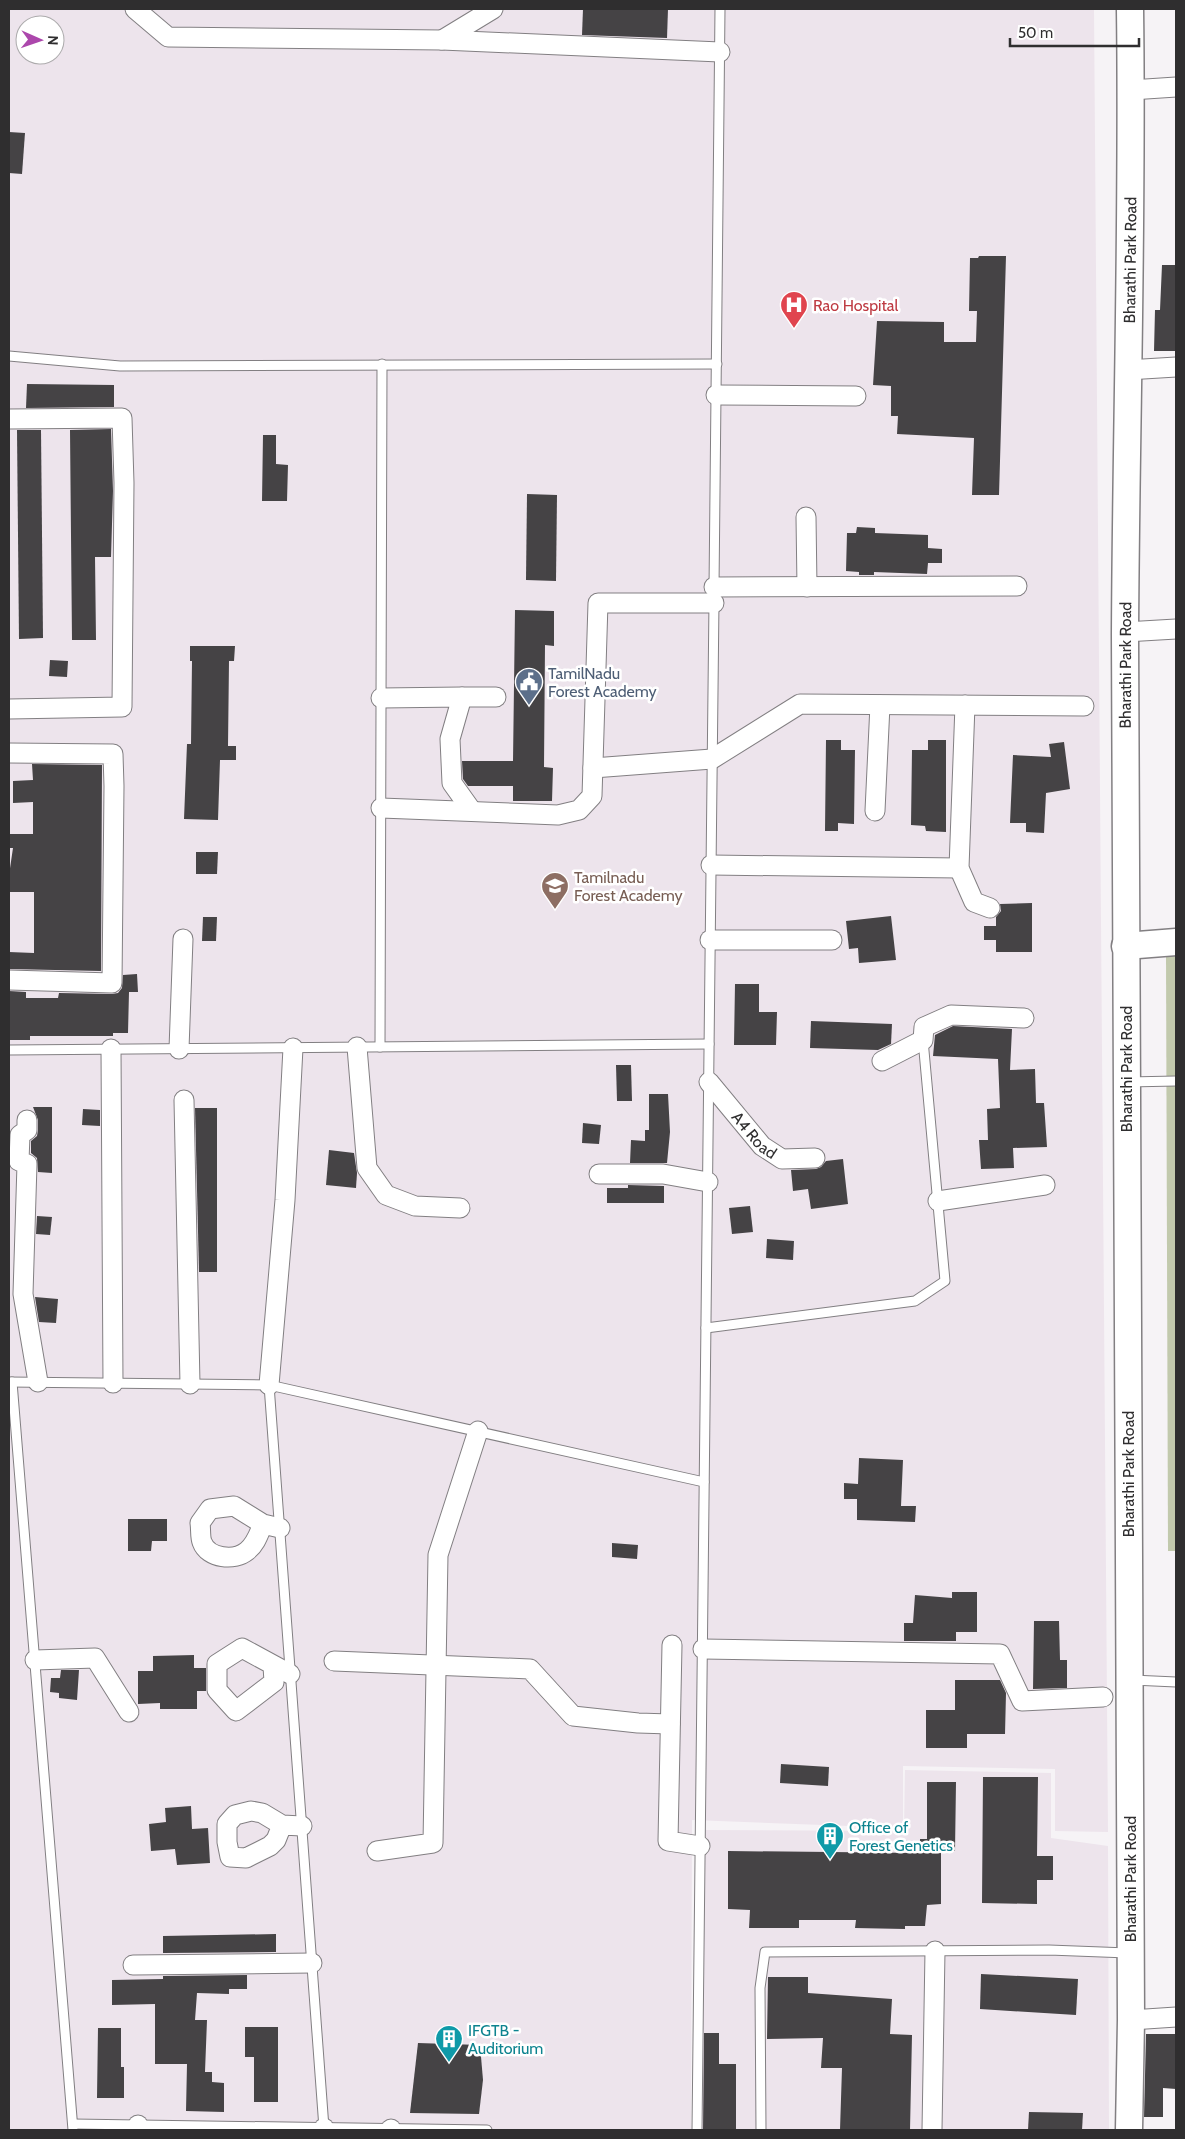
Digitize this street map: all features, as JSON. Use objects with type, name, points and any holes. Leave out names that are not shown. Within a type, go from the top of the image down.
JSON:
[{"type":"main road","name":"Bharathi Park Road","points":[[1130,9],[1131,90],[1125,632],[1130,2130]]},
{"type":"main road","points":[[1125,946],[1176,942]]},
{"type":"street","points":[[135,9],[168,37],[442,40],[720,52]]},
{"type":"street","points":[[442,40],[493,9]]},
{"type":"street","points":[[1131,90],[1176,87]]},
{"type":"street","points":[[1127,370],[1176,367]]},
{"type":"street","points":[[716,395],[856,396]]},
{"type":"street","points":[[9,419],[122,418],[124,483],[122,707],[9,709]]},
{"type":"street","points":[[806,517],[807,587]]},
{"type":"street","points":[[381,808],[558,815],[579,810],[592,796],[598,603],[807,587],[1017,586]]},
{"type":"street","points":[[1125,632],[1176,629]]},
{"type":"street","points":[[462,697],[450,739],[452,783],[472,811]]},
{"type":"street","points":[[381,698],[496,697]]},
{"type":"street","points":[[593,768],[712,759],[800,704],[1084,706]]},
{"type":"street","points":[[875,811],[880,705]]},
{"type":"street","points":[[965,705],[959,868],[974,902],[990,908]]},
{"type":"street","points":[[9,753],[113,754],[114,786],[112,983],[9,980]]},
{"type":"street","points":[[711,866],[959,868]]},
{"type":"street","points":[[179,1049],[183,939]]},
{"type":"street","points":[[710,940],[832,940]]},
{"type":"street","points":[[882,1061],[923,1040],[924,1027],[952,1015],[1024,1018]]},
{"type":"street","points":[[357,1047],[367,1168],[386,1195],[415,1206],[460,1208]]},
{"type":"street","points":[[269,1385],[285,1200],[294,1048]]},
{"type":"street","points":[[111,1049],[113,1383]]},
{"type":"street","name":"A4 Road","points":[[709,1082],[762,1146],[782,1159],[815,1158]]},
{"type":"street","points":[[184,1100],[190,1384]]},
{"type":"street","points":[[27,1120],[27,1130],[20,1135],[19,1161],[27,1164],[17,1224],[23,1294],[38,1382]]},
{"type":"street","points":[[599,1174],[663,1174],[708,1182]]},
{"type":"street","points":[[938,1201],[1045,1185]]},
{"type":"street","points":[[377,1850],[433,1843],[438,1555],[478,1431]]},
{"type":"street","points":[[672,1645],[668,1841],[700,1846]]},
{"type":"street","points":[[702,1649],[1000,1654],[1022,1701],[1103,1697]]},
{"type":"street","points":[[35,1660],[95,1658],[129,1712]]},
{"type":"street","points":[[334,1661],[530,1669],[573,1716],[638,1723],[670,1724]]},
{"type":"street","points":[[273,1666],[290,1674]]},
{"type":"street","points":[[282,1825],[302,1826]]},
{"type":"street","points":[[932,2130],[935,1951]]},
{"type":"street","points":[[133,1965],[312,1963]]},
{"type":"street","points":[[1131,2020],[1176,2017]]},
{"type":"lane","points":[[697,2130],[720,9]]},
{"type":"lane","points":[[9,356],[120,366],[716,364]]},
{"type":"lane","points":[[380,1047],[382,364]]},
{"type":"lane","points":[[706,1328],[915,1302],[945,1281],[923,1040]]},
{"type":"lane","points":[[9,1050],[709,1044]]},
{"type":"lane","points":[[1126,1082],[1176,1081]]},
{"type":"lane","points":[[487,2130],[73,2127],[10,1382],[269,1385],[704,1482]]},
{"type":"lane","points":[[269,1385],[271,1526],[290,1674],[324,2129]]},
{"type":"lane","points":[[1129,1680],[1176,1682]]},
{"type":"lane","points":[[761,2130],[760,1988],[765,1952],[1049,1950],[1130,1953]]},
{"type":"shaded area","name":"Tamilnadu Forest Academy","points":[[9,9],[1094,9],[1108,1832],[1055,1831],[1055,1769],[903,1766],[903,1828],[692,1820],[691,2130],[9,2130]]},
{"type":"shaded area","points":[[905,1770],[1051,1773],[1051,1838],[1108,1846],[1109,2130],[701,2130],[704,1830],[904,1831]]},
{"type":"green space","points":[[1166,955],[1176,955],[1176,1551],[1168,1551]]},
{"type":"building","points":[[583,9],[668,9],[667,38],[582,35]]},
{"type":"building","points":[[9,132],[25,133],[22,174],[9,173]]},
{"type":"building","points":[[979,256],[1006,256],[999,495],[972,495],[974,438],[897,434],[898,416],[891,416],[891,386],[873,385],[877,321],[944,322],[944,342],[976,342],[977,311],[969,311],[970,258],[978,258]]},
{"type":"building","points":[[1162,265],[1176,265],[1176,351],[1154,351],[1155,310],[1160,310]]},
{"type":"building","points":[[27,384],[114,385],[114,407],[26,408]]},
{"type":"building","points":[[111,429],[113,491],[111,557],[95,557],[96,640],[72,640],[70,430]]},
{"type":"building","points":[[17,430],[41,430],[43,638],[19,639]]},
{"type":"building","points":[[263,435],[276,435],[276,464],[288,465],[287,501],[262,501]]},
{"type":"building","points":[[527,494],[557,495],[556,581],[526,580]]},
{"type":"building","points":[[857,527],[875,528],[875,533],[928,535],[928,548],[942,549],[942,563],[928,563],[927,574],[874,572],[874,575],[859,575],[859,572],[846,571],[847,533],[856,533]]},
{"type":"building","name":"TamilNadu Forest Academy","points":[[515,610],[554,611],[554,646],[545,645],[544,767],[553,768],[552,801],[513,801],[513,786],[468,786],[463,779],[462,761],[513,761]]},
{"type":"building","points":[[190,646],[235,646],[234,661],[229,661],[228,746],[236,746],[236,760],[220,760],[218,820],[184,819],[187,744],[191,744],[192,661],[190,661]]},
{"type":"building","points":[[50,660],[68,661],[67,677],[49,676]]},
{"type":"building","points":[[826,740],[841,740],[841,750],[855,750],[854,824],[838,823],[838,831],[825,831]]},
{"type":"building","points":[[928,740],[946,740],[946,832],[926,831],[925,826],[911,825],[912,750],[928,750]]},
{"type":"building","points":[[1064,742],[1070,789],[1046,793],[1044,833],[1026,832],[1026,823],[1010,823],[1013,755],[1051,757],[1049,744]]},
{"type":"building","points":[[32,764],[102,765],[101,971],[9,969],[9,952],[34,953],[34,892],[10,892],[9,875],[13,848],[9,848],[9,834],[33,834],[33,802],[13,803],[13,781],[33,780]]},
{"type":"building","points":[[196,852],[218,852],[217,874],[196,874]]},
{"type":"building","points":[[1032,903],[1032,952],[996,952],[996,940],[984,940],[984,926],[996,926],[996,917],[1001,911],[1000,904]]},
{"type":"building","points":[[891,916],[896,960],[859,963],[858,948],[849,949],[846,921]]},
{"type":"building","points":[[203,917],[217,917],[216,941],[202,941]]},
{"type":"building","points":[[137,974],[138,992],[129,992],[128,1033],[113,1033],[113,1036],[30,1036],[30,1040],[9,1040],[9,991],[26,992],[26,998],[58,998],[59,993],[112,994],[118,993],[122,988],[123,975]]},
{"type":"building","points":[[735,984],[759,984],[759,1012],[777,1012],[776,1045],[734,1045]]},
{"type":"building","points":[[811,1021],[892,1024],[891,1044],[878,1050],[810,1048]]},
{"type":"building","points":[[953,1026],[1012,1029],[1010,1070],[1035,1069],[1036,1103],[1044,1103],[1047,1147],[1013,1148],[1014,1168],[981,1169],[979,1140],[988,1140],[987,1109],[1000,1108],[998,1059],[933,1056],[935,1035]]},
{"type":"building","points":[[616,1065],[631,1065],[632,1101],[617,1101]]},
{"type":"building","points":[[649,1094],[668,1094],[670,1132],[667,1163],[630,1163],[631,1140],[645,1141],[645,1130],[649,1130]]},
{"type":"building","points":[[33,1107],[52,1107],[52,1173],[38,1172],[37,1158],[31,1153],[31,1141],[37,1136],[38,1130],[38,1120]]},
{"type":"building","points":[[195,1108],[217,1108],[217,1272],[199,1272]]},
{"type":"building","points":[[83,1109],[100,1110],[100,1126],[82,1125]]},
{"type":"building","points":[[583,1123],[601,1125],[599,1144],[582,1143]]},
{"type":"building","points":[[329,1150],[354,1153],[357,1173],[356,1188],[326,1185]]},
{"type":"building","points":[[843,1159],[848,1204],[811,1209],[808,1189],[793,1191],[791,1170],[816,1169],[821,1167],[826,1161]]},
{"type":"building","points":[[628,1185],[664,1186],[664,1203],[607,1203],[607,1188],[628,1188]]},
{"type":"building","points":[[750,1206],[753,1232],[732,1234],[729,1208]]},
{"type":"building","points":[[37,1216],[52,1217],[50,1235],[36,1234]]},
{"type":"building","points":[[767,1239],[794,1241],[793,1260],[766,1258]]},
{"type":"building","points":[[35,1297],[58,1299],[56,1323],[39,1322]]},
{"type":"building","points":[[859,1458],[903,1460],[901,1506],[916,1506],[915,1522],[857,1520],[857,1499],[844,1499],[844,1483],[858,1484]]},
{"type":"building","points":[[128,1519],[167,1519],[167,1541],[152,1541],[151,1551],[128,1551]]},
{"type":"building","points":[[612,1543],[638,1545],[637,1559],[612,1557]]},
{"type":"building","points":[[952,1592],[977,1592],[977,1632],[956,1632],[956,1641],[904,1641],[904,1623],[913,1623],[915,1595],[952,1598]]},
{"type":"building","points":[[1034,1621],[1059,1621],[1060,1660],[1067,1660],[1067,1688],[1033,1689]]},
{"type":"building","points":[[194,1655],[194,1668],[206,1668],[206,1691],[197,1691],[197,1709],[160,1709],[160,1703],[138,1704],[138,1671],[153,1671],[153,1656]]},
{"type":"building","points":[[61,1670],[79,1670],[77,1700],[59,1698],[59,1693],[50,1692],[51,1678],[60,1678]]},
{"type":"building","points":[[955,1680],[1000,1680],[1006,1693],[1005,1734],[967,1734],[967,1748],[926,1748],[926,1710],[955,1710]]},
{"type":"building","points":[[781,1764],[829,1767],[828,1786],[780,1783]]},
{"type":"building","points":[[983,1777],[1038,1777],[1037,1856],[1053,1856],[1053,1880],[1037,1880],[1037,1904],[982,1903]]},
{"type":"building","name":"Office of Forest Genetics","points":[[927,1782],[956,1782],[955,1851],[941,1851],[941,1904],[927,1905],[925,1926],[905,1926],[905,1929],[855,1928],[856,1920],[799,1920],[799,1928],[749,1928],[750,1910],[728,1909],[728,1851],[920,1853],[920,1839],[927,1839]]},
{"type":"building","points":[[191,1806],[192,1829],[208,1828],[210,1863],[177,1865],[175,1849],[151,1851],[149,1824],[166,1822],[165,1808]]},
{"type":"building","points":[[276,1934],[276,1952],[163,1953],[163,1936]]},
{"type":"building","points":[[981,1974],[1078,1979],[1076,2015],[980,2009]]},
{"type":"building","points":[[247,1975],[247,1989],[229,1989],[229,1994],[197,1993],[195,2020],[207,2020],[205,2072],[212,2072],[212,2082],[224,2083],[224,2112],[186,2111],[187,2064],[155,2064],[155,2004],[112,2005],[112,1980],[163,1979],[163,1976]]},
{"type":"building","points":[[768,1977],[808,1977],[808,1993],[892,1999],[890,2034],[912,2035],[910,2130],[840,2130],[842,2068],[821,2068],[823,2038],[767,2039]]},
{"type":"building","points":[[245,2027],[278,2027],[278,2102],[254,2102],[254,2057],[245,2057]]},
{"type":"building","points":[[98,2028],[121,2028],[121,2067],[124,2067],[124,2098],[97,2098]]},
{"type":"building","points":[[704,2033],[719,2033],[719,2064],[736,2064],[736,2130],[703,2130]]},
{"type":"building","points":[[1146,2034],[1176,2034],[1176,2089],[1163,2088],[1163,2117],[1144,2117]]},
{"type":"building","name":"IFGTB - Auditorium","points":[[418,2043],[480,2045],[483,2080],[479,2114],[410,2113]]},
{"type":"building","points":[[1029,2112],[1083,2113],[1082,2130],[1028,2130]]},
{"type":"place","name":"Rao Hospital","points":[[794,329]]},
{"type":"place","name":"TamilNadu Forest Academy","points":[[529,706]]},
{"type":"place","name":"Tamilnadu Forest Academy","points":[[555,910]]},
{"type":"place","name":"Office of Forest Genetics","points":[[830,1860]]},
{"type":"place","name":"IFGTB - Auditorium","points":[[449,2063]]}]
